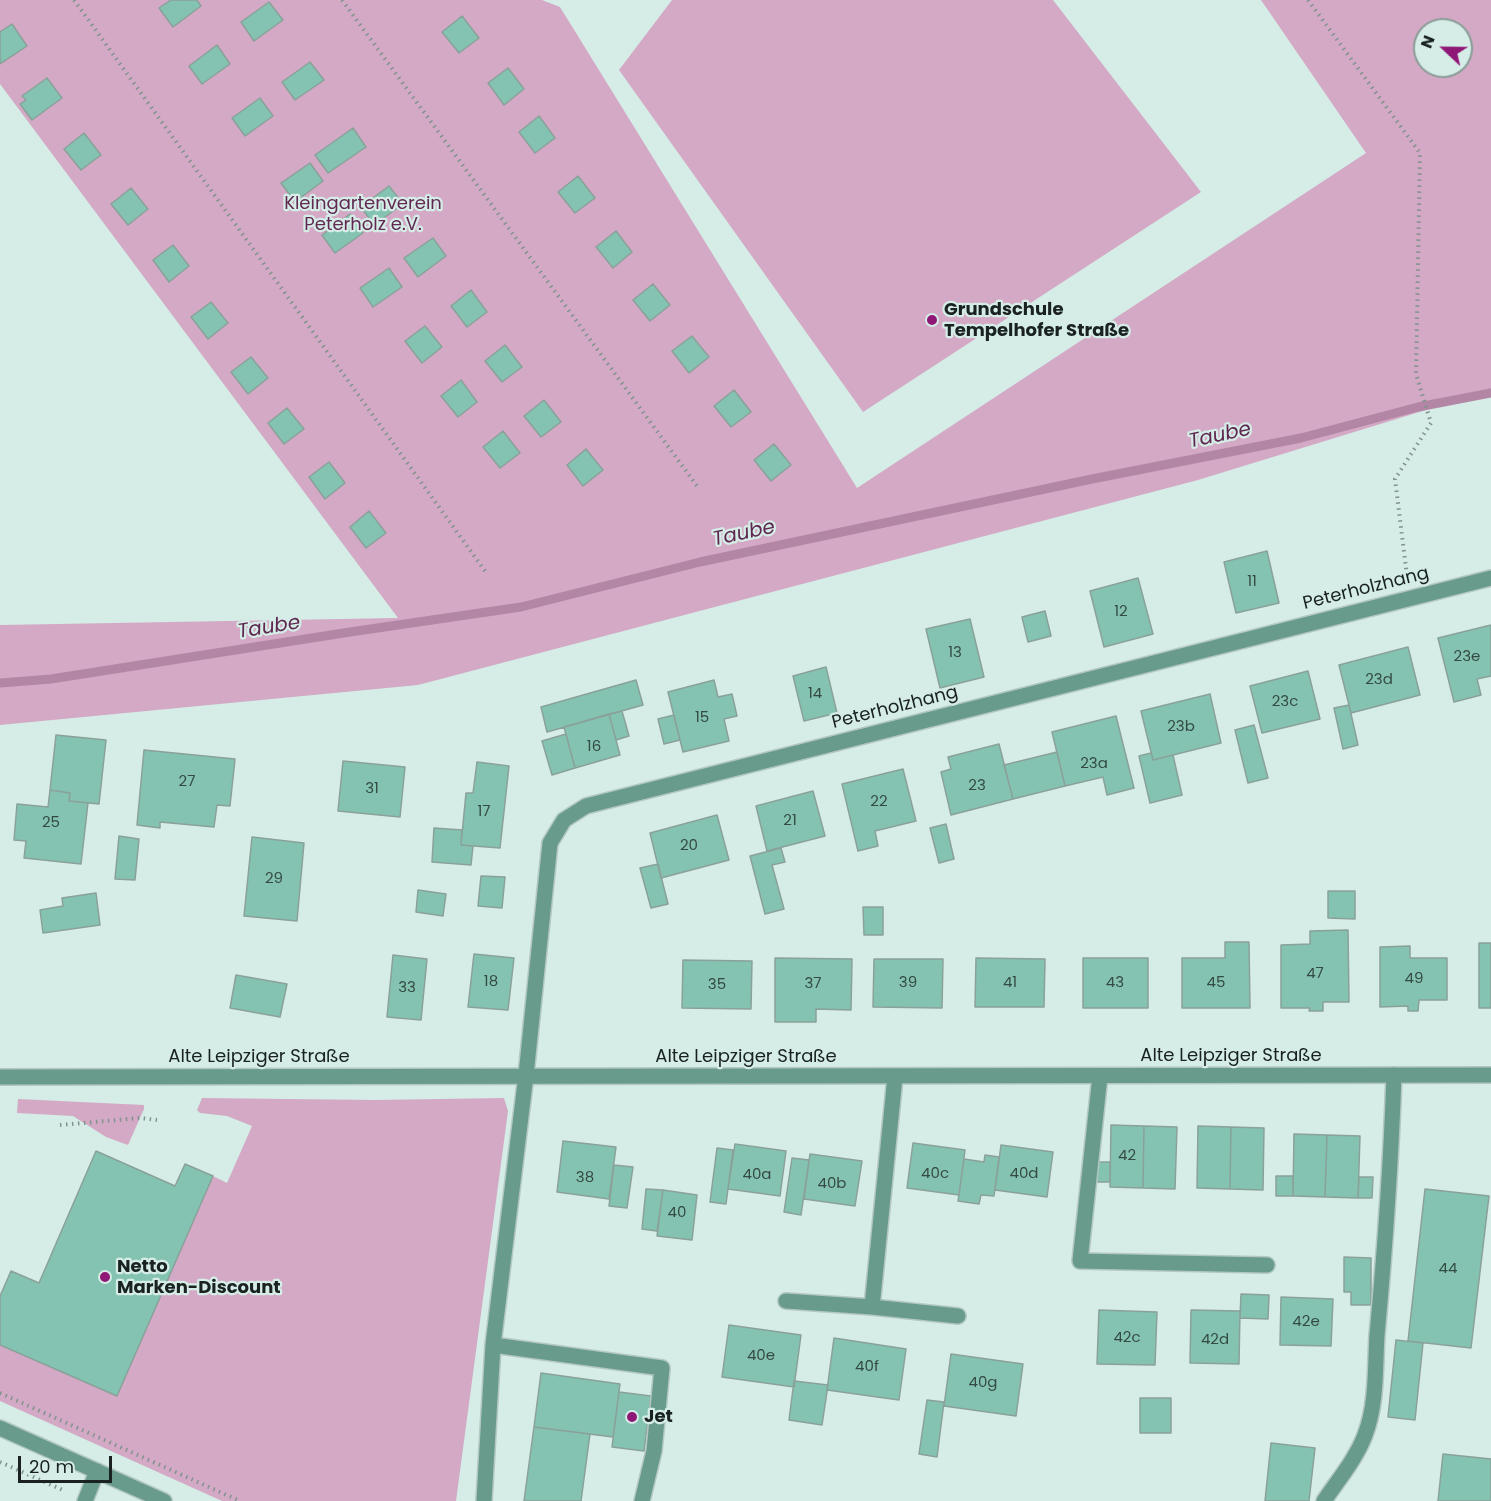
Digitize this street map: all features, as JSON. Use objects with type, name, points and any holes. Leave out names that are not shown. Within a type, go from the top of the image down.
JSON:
[{"type":"street","name":"Peterholzhang","points":[[484,1501],[493,1345],[526,1075],[550,843],[564,820],[586,806],[1491,578]]},
{"type":"street","points":[[1324,1501],[1355,1457],[1366,1434],[1375,1383],[1387,1227],[1394,1075]]},
{"type":"street","name":"Alte Leipziger Straße","points":[[0,1077],[1491,1075]]},
{"type":"street","points":[[1100,1076],[1080,1261],[1267,1265]]},
{"type":"street","points":[[872,1307],[895,1077]]},
{"type":"street","points":[[786,1301],[958,1316]]},
{"type":"street","points":[[493,1345],[662,1368],[654,1451],[642,1501]]},
{"type":"street","points":[[0,1428],[164,1501]]},
{"type":"street","points":[[85,1500],[97,1471]]},
{"type":"path","points":[[74,0],[485,571]]},
{"type":"path","points":[[342,0],[697,486]]},
{"type":"path","points":[[1308,0],[1420,153],[1416,374],[1431,423],[1395,478],[1409,598]]},
{"type":"path","points":[[60,1125],[140,1118],[157,1120]]},
{"type":"path","points":[[0,1393],[240,1501]]},
{"type":"path","points":[[0,1462],[85,1500]]},
{"type":"green space","name":"Kleingartenverein Peterholz e.V.","points":[[0,0],[542,0],[560,7],[857,488],[1366,153],[1261,0],[1491,0],[1491,390],[1198,480],[418,685],[0,725],[0,625],[398,618],[0,84]]},
{"type":"green space","name":"Grundschule Tempelhofer Straße","points":[[672,0],[1053,0],[1201,192],[863,412],[619,70]]},
{"type":"green space","points":[[202,1098],[376,1100],[504,1098],[508,1111],[456,1501],[222,1501],[0,1401],[0,1345],[117,1396],[213,1176],[227,1183],[252,1126],[227,1116],[200,1113],[197,1110]]},
{"type":"green space","points":[[18,1099],[144,1105],[144,1109],[128,1145],[106,1137],[73,1116],[17,1113]]},
{"type":"building","points":[[171,0],[197,0],[201,6],[173,27],[159,8]]},
{"type":"building","points":[[269,2],[283,20],[254,41],[241,22]]},
{"type":"building","points":[[462,16],[479,38],[459,53],[442,32]]},
{"type":"building","points":[[12,24],[27,46],[0,64],[0,32]]},
{"type":"building","points":[[217,45],[230,64],[202,84],[189,66]]},
{"type":"building","points":[[310,62],[324,80],[295,100],[282,82]]},
{"type":"building","points":[[508,68],[524,89],[504,105],[488,83]]},
{"type":"building","points":[[47,78],[62,98],[32,120],[20,104],[26,100],[22,96]]},
{"type":"building","points":[[260,98],[273,116],[245,136],[232,118]]},
{"type":"building","points":[[539,116],[555,138],[535,153],[519,132]]},
{"type":"building","points":[[353,128],[366,147],[328,173],[315,155]]},
{"type":"building","points":[[84,133],[101,155],[81,170],[64,149]]},
{"type":"building","points":[[310,163],[323,181],[295,202],[281,183]]},
{"type":"building","points":[[578,176],[595,198],[575,213],[558,192]]},
{"type":"building","points":[[389,186],[403,204],[374,225],[361,207]]},
{"type":"building","points":[[131,188],[148,209],[128,225],[111,204]]},
{"type":"building","points":[[350,214],[363,233],[335,253],[322,235]]},
{"type":"building","points":[[616,231],[632,252],[613,268],[596,247]]},
{"type":"building","points":[[433,238],[446,256],[418,277],[404,258]]},
{"type":"building","points":[[173,245],[189,266],[169,282],[153,260]]},
{"type":"building","points":[[389,268],[402,287],[373,307],[360,288]]},
{"type":"building","points":[[653,284],[670,305],[650,321],[633,300]]},
{"type":"building","points":[[471,290],[487,312],[467,327],[451,306]]},
{"type":"building","points":[[211,302],[228,323],[208,339],[191,317]]},
{"type":"building","points":[[425,326],[442,347],[422,363],[405,341]]},
{"type":"building","points":[[692,336],[709,357],[689,373],[672,351]]},
{"type":"building","points":[[505,345],[522,367],[502,382],[485,361]]},
{"type":"building","points":[[251,357],[268,378],[248,394],[231,372]]},
{"type":"building","points":[[461,380],[477,402],[458,417],[441,396]]},
{"type":"building","points":[[734,390],[751,412],[731,427],[714,406]]},
{"type":"building","points":[[544,400],[561,422],[541,437],[524,416]]},
{"type":"building","points":[[287,408],[304,429],[284,444],[268,423]]},
{"type":"building","points":[[503,431],[520,453],[500,468],[483,447]]},
{"type":"building","points":[[774,444],[791,465],[771,481],[754,460]]},
{"type":"building","points":[[586,449],[603,470],[583,486],[567,465]]},
{"type":"building","points":[[329,462],[345,483],[325,499],[309,477]]},
{"type":"building","points":[[369,511],[386,533],[366,548],[350,527]]},
{"type":"building","points":[[1267,551],[1279,603],[1236,613],[1224,562]]},
{"type":"building","points":[[1138,578],[1153,634],[1104,647],[1090,591]]},
{"type":"building","points":[[1045,611],[1051,636],[1028,642],[1022,617]]},
{"type":"building","points":[[970,619],[984,677],[940,688],[926,629]]},
{"type":"building","points":[[1491,625],[1491,676],[1477,679],[1481,695],[1454,702],[1438,638]]},
{"type":"building","points":[[1408,647],[1420,695],[1351,713],[1339,665]]},
{"type":"building","points":[[826,667],[837,713],[804,721],[793,676]]},
{"type":"building","points":[[1308,671],[1320,719],[1262,733],[1250,686]]},
{"type":"building","points":[[636,680],[643,705],[547,732],[541,707]]},
{"type":"building","points":[[714,680],[718,697],[732,694],[737,716],[724,719],[729,741],[683,752],[668,692]]},
{"type":"building","points":[[1210,694],[1221,743],[1153,760],[1141,711]]},
{"type":"building","points":[[1349,705],[1358,745],[1343,749],[1334,708]]},
{"type":"building","points":[[622,711],[629,736],[616,740],[609,714]]},
{"type":"building","points":[[609,714],[620,755],[575,768],[564,727]]},
{"type":"building","points":[[674,715],[680,740],[664,744],[658,719]]},
{"type":"building","points":[[1116,716],[1134,788],[1107,795],[1103,777],[1065,786],[1052,732]]},
{"type":"building","points":[[1254,725],[1268,778],[1248,783],[1235,730]]},
{"type":"building","points":[[566,734],[575,768],[552,775],[542,741]]},
{"type":"building","points":[[56,735],[106,740],[99,804],[69,801],[70,793],[50,790]]},
{"type":"building","points":[[999,744],[1013,799],[951,815],[941,772],[951,769],[948,757]]},
{"type":"building","points":[[144,750],[235,759],[230,806],[217,805],[214,827],[160,822],[160,828],[137,825]]},
{"type":"building","points":[[1057,752],[1065,786],[1013,799],[1004,765]]},
{"type":"building","points":[[1151,753],[1153,760],[1173,755],[1182,795],[1150,803],[1139,756]]},
{"type":"building","points":[[343,761],[405,767],[400,817],[338,811]]},
{"type":"building","points":[[477,762],[509,766],[500,848],[461,845],[466,793],[473,793]]},
{"type":"building","points":[[903,769],[916,821],[875,831],[878,846],[858,851],[842,784]]},
{"type":"building","points":[[50,790],[70,793],[69,801],[88,803],[81,864],[24,858],[26,841],[14,840],[17,804],[48,807]]},
{"type":"building","points":[[813,791],[825,836],[767,851],[756,806]]},
{"type":"building","points":[[717,815],[729,860],[661,878],[650,833]]},
{"type":"building","points":[[946,824],[954,859],[939,863],[930,828]]},
{"type":"building","points":[[434,828],[462,830],[461,845],[473,846],[471,865],[432,862]]},
{"type":"building","points":[[119,836],[139,839],[135,880],[115,879]]},
{"type":"building","points":[[252,837],[304,843],[297,921],[244,916]]},
{"type":"building","points":[[781,848],[785,862],[772,865],[784,909],[765,914],[750,856]]},
{"type":"building","points":[[658,864],[668,904],[651,908],[640,868]]},
{"type":"building","points":[[481,876],[505,877],[502,908],[478,906]]},
{"type":"building","points":[[418,890],[446,894],[443,916],[416,912]]},
{"type":"building","points":[[1328,891],[1355,891],[1355,919],[1328,918]]},
{"type":"building","points":[[96,893],[100,925],[43,933],[40,910],[63,906],[62,898]]},
{"type":"building","points":[[863,907],[883,907],[883,935],[864,935]]},
{"type":"building","points":[[1348,930],[1349,1002],[1323,1002],[1323,1011],[1309,1011],[1310,1008],[1281,1008],[1281,945],[1310,944],[1310,931]]},
{"type":"building","points":[[1225,942],[1249,942],[1250,1008],[1182,1008],[1182,958],[1225,958]]},
{"type":"building","points":[[1479,943],[1491,943],[1491,1008],[1479,1008]]},
{"type":"building","points":[[1410,946],[1410,958],[1447,958],[1447,1000],[1419,1000],[1418,1011],[1408,1011],[1408,1006],[1380,1007],[1380,947]]},
{"type":"building","points":[[474,954],[514,958],[508,1010],[468,1007]]},
{"type":"building","points":[[393,955],[427,959],[421,1020],[387,1017]]},
{"type":"building","points":[[775,958],[852,959],[851,1010],[816,1009],[816,1022],[775,1022]]},
{"type":"building","points":[[976,958],[1045,959],[1044,1007],[975,1007]]},
{"type":"building","points":[[1083,958],[1148,958],[1148,1008],[1083,1008]]},
{"type":"building","points":[[874,959],[943,959],[942,1008],[873,1007]]},
{"type":"building","points":[[683,960],[752,961],[751,1009],[682,1008]]},
{"type":"building","points":[[236,975],[287,984],[280,1017],[230,1008]]},
{"type":"building","points":[[1111,1125],[1144,1126],[1143,1188],[1110,1187]]},
{"type":"building","points":[[1144,1126],[1177,1127],[1175,1189],[1143,1188]]},
{"type":"building","points":[[1198,1126],[1231,1127],[1230,1189],[1197,1188]]},
{"type":"building","points":[[1231,1127],[1264,1128],[1263,1190],[1230,1189]]},
{"type":"building","points":[[1294,1134],[1327,1135],[1325,1197],[1293,1196]]},
{"type":"building","points":[[1327,1135],[1360,1136],[1358,1198],[1325,1197]]},
{"type":"building","points":[[563,1141],[616,1147],[609,1199],[557,1192]]},
{"type":"building","points":[[913,1143],[965,1150],[959,1195],[907,1188]]},
{"type":"building","points":[[735,1144],[786,1151],[780,1196],[728,1189]]},
{"type":"building","points":[[1001,1145],[1053,1152],[1047,1197],[995,1190]]},
{"type":"building","points":[[717,1148],[733,1150],[726,1204],[710,1202]]},
{"type":"building","name":"Netto Marken-Discount","points":[[96,1151],[175,1186],[185,1164],[213,1176],[117,1396],[0,1345],[0,1296],[11,1271],[39,1283]]},
{"type":"building","points":[[810,1154],[862,1161],[855,1206],[804,1199]]},
{"type":"building","points":[[985,1155],[999,1157],[994,1196],[981,1195],[979,1204],[958,1201],[964,1159],[984,1162]]},
{"type":"building","points":[[792,1158],[809,1160],[801,1215],[784,1212]]},
{"type":"building","points":[[1093,1162],[1110,1162],[1110,1182],[1092,1182]]},
{"type":"building","points":[[614,1165],[633,1167],[627,1208],[609,1206]]},
{"type":"building","points":[[1276,1176],[1293,1176],[1293,1196],[1276,1196]]},
{"type":"building","points":[[1359,1177],[1373,1177],[1372,1198],[1358,1198]]},
{"type":"building","points":[[646,1189],[663,1190],[657,1231],[642,1229]]},
{"type":"building","points":[[1425,1189],[1489,1196],[1471,1348],[1408,1341]]},
{"type":"building","points":[[663,1190],[697,1195],[692,1240],[657,1236]]},
{"type":"building","points":[[1344,1257],[1371,1258],[1371,1305],[1351,1305],[1351,1292],[1344,1292]]},
{"type":"building","points":[[1241,1294],[1269,1295],[1268,1319],[1240,1318]]},
{"type":"building","points":[[1281,1297],[1333,1299],[1331,1346],[1280,1345]]},
{"type":"building","points":[[1099,1310],[1157,1312],[1155,1365],[1097,1364]]},
{"type":"building","points":[[1191,1310],[1240,1311],[1239,1364],[1190,1363]]},
{"type":"building","points":[[729,1325],[801,1335],[794,1387],[722,1377]]},
{"type":"building","points":[[834,1338],[906,1349],[899,1400],[827,1390]]},
{"type":"building","points":[[1396,1340],[1423,1343],[1415,1420],[1388,1417]]},
{"type":"building","points":[[951,1354],[1023,1364],[1016,1416],[944,1406]]},
{"type":"building","points":[[541,1373],[620,1384],[613,1437],[534,1427]]},
{"type":"building","points":[[794,1381],[828,1385],[822,1425],[789,1420]]},
{"type":"building","name":"Jet","points":[[619,1392],[651,1396],[644,1451],[612,1447]]},
{"type":"building","points":[[1140,1398],[1171,1398],[1171,1433],[1140,1433]]},
{"type":"building","points":[[927,1400],[944,1402],[937,1457],[919,1454]]},
{"type":"building","points":[[534,1427],[590,1434],[581,1501],[524,1501]]},
{"type":"building","points":[[1271,1443],[1315,1448],[1309,1501],[1265,1501]]},
{"type":"building","points":[[1443,1454],[1491,1459],[1491,1501],[1438,1501]]},
{"type":"waterway","name":"Taube","points":[[0,683],[51,679],[521,607],[700,562],[1092,479],[1301,438],[1418,407],[1491,393]]},
{"type":"place","name":"Grundschule Tempelhofer Straße","points":[[932,320]]},
{"type":"place","name":"Netto Marken-Discount","points":[[105,1277]]},
{"type":"place","name":"Jet","points":[[632,1417]]}]
